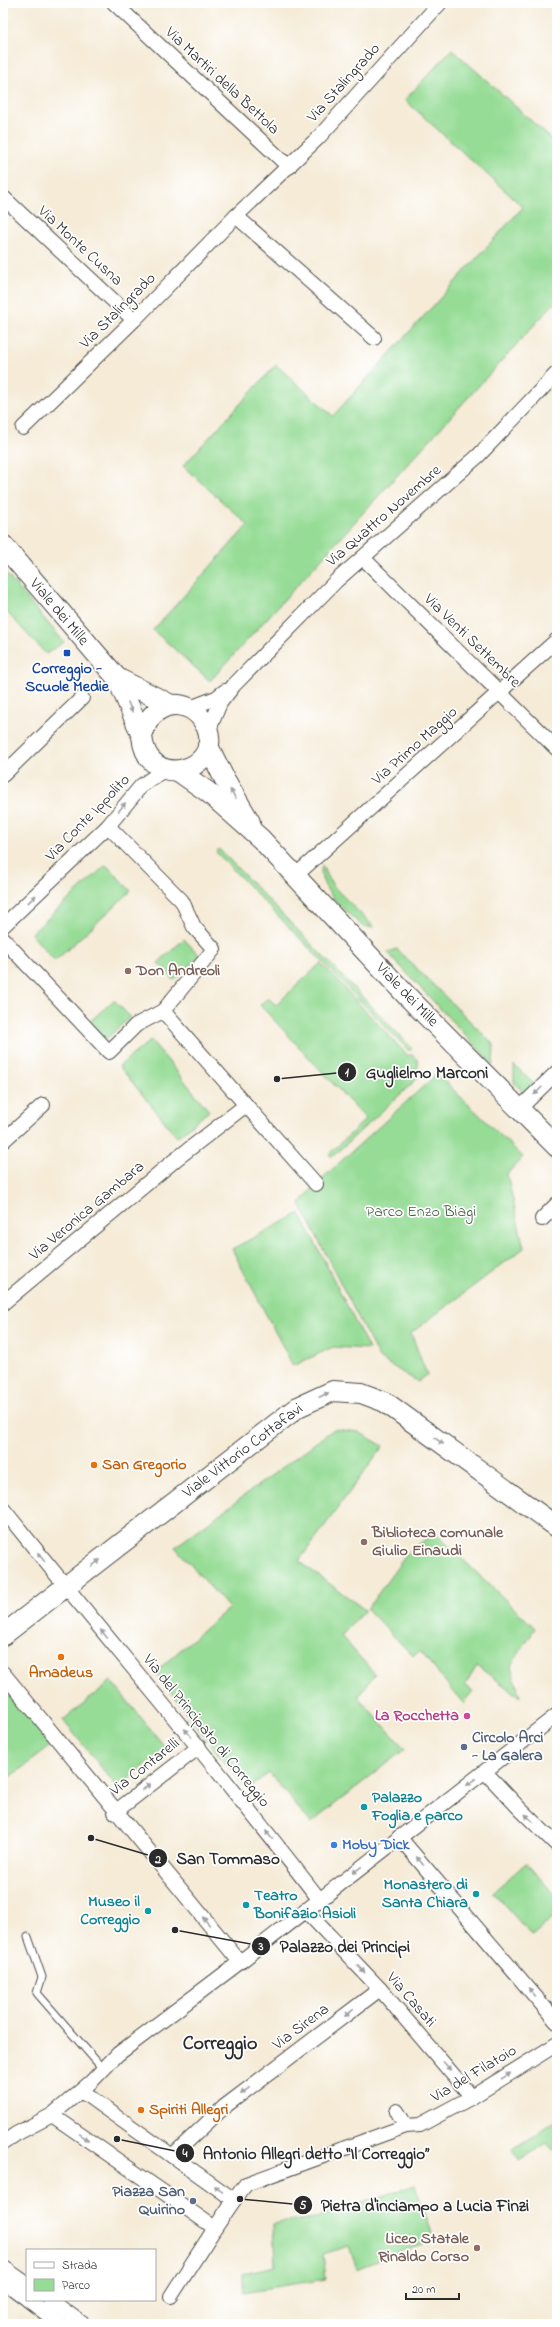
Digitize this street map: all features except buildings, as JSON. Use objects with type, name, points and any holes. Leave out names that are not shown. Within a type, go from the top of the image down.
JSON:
[{"type":"main road","name":"Viale dei Mille","points":[[3,545],[117,678],[142,736],[143,746],[147,755],[154,763],[171,770],[208,792],[261,839],[405,994],[518,1110],[557,1147]]},
{"type":"main road","name":"Viale dei Mille","points":[[117,678],[170,705],[190,708],[198,714],[224,778],[261,839]]},
{"type":"main road","points":[[142,736],[144,725],[151,715],[160,708],[170,705]]},
{"type":"main road","points":[[171,770],[188,769],[197,763],[208,739]]},
{"type":"main road","name":"Viale Vittorio Cottafavi","points":[[3,1635],[298,1407],[333,1391],[361,1393],[385,1402],[557,1527]]},
{"type":"street","name":"Via Martiri della Bettola","points":[[114,3],[289,167]]},
{"type":"street","name":"Via Stalingrado","points":[[23,428],[134,320],[236,216],[318,138],[440,3]]},
{"type":"street","name":"Via Monte Cusna","points":[[3,197],[134,320]]},
{"type":"street","points":[[236,216],[374,338]]},
{"type":"street","name":"Via Quattro Novembre","points":[[208,739],[220,703],[234,685],[336,582],[478,456],[557,373]]},
{"type":"street","name":"Via Venti Settembre","points":[[363,558],[557,749]]},
{"type":"street","name":"Via Primo Maggio","points":[[295,876],[557,640]]},
{"type":"street","name":"Via Quattro Novembre","points":[[190,708],[216,698],[234,685]]},
{"type":"street","points":[[3,775],[82,698]]},
{"type":"street","name":"Via Conte Ippolito","points":[[3,926],[108,826],[141,786],[171,770]]},
{"type":"street","points":[[3,939],[109,1052],[136,1026],[163,1011],[214,949],[194,927],[182,900],[108,826]]},
{"type":"street","points":[[163,1011],[316,1184]]},
{"type":"street","points":[[518,1110],[557,1072]]},
{"type":"street","points":[[3,1141],[43,1105]]},
{"type":"street","name":"Via Veronica Gambara","points":[[3,1304],[175,1160],[246,1105]]},
{"type":"street","points":[[542,1219],[557,1204]]},
{"type":"street","points":[[3,1509],[66,1587]]},
{"type":"street","name":"Via del Principato di Correggio","points":[[66,1587],[199,1747],[319,1899]]},
{"type":"street","points":[[3,1673],[115,1812]]},
{"type":"street","points":[[3,2143],[16,2134],[52,2115],[80,2091],[118,2054],[240,1962],[557,1715]]},
{"type":"street","name":"Via Contarelli","points":[[199,1747],[115,1812],[240,1962]]},
{"type":"street","points":[[485,1772],[557,1845]]},
{"type":"street","points":[[399,1837],[557,2022]]},
{"type":"street","name":"Via Casati","points":[[305,1910],[380,1989],[472,2096]]},
{"type":"street","name":"Via Sirena","points":[[172,2156],[224,2107],[380,1989]]},
{"type":"street","name":"Via del Filatoio","points":[[234,2200],[246,2184],[406,2126],[420,2125],[472,2096],[557,2044]]},
{"type":"street","points":[[80,2091],[234,2200],[171,2296]]},
{"type":"street","points":[[397,2111],[406,2126]]},
{"type":"street","points":[[52,2115],[215,2228]]},
{"type":"street","points":[[3,2271],[26,2283]]},
{"type":"street","points":[[3,2271],[26,2298]]},
{"type":"street","points":[[29,2301],[60,2324]]},
{"type":"street","points":[[51,2301],[84,2324]]},
{"type":"lane","points":[[28,1937],[42,1977],[37,1993],[103,2069]]},
{"type":"green space","points":[[452,49],[557,144],[557,300],[210,681],[153,630],[248,525],[183,466],[276,365],[333,416],[523,207],[405,100]]},
{"type":"green space","points":[[3,570],[64,642],[46,654],[3,608]]},
{"type":"green space","points":[[219,849],[412,1048],[409,1051],[216,852]]},
{"type":"green space","points":[[106,865],[131,891],[55,961],[31,934]]},
{"type":"green space","points":[[322,865],[333,886],[374,927],[363,927],[334,899],[323,882],[321,874]]},
{"type":"green space","points":[[184,939],[200,956],[174,980],[158,963]]},
{"type":"green space","points":[[397,949],[494,1045],[493,1065],[387,952]]},
{"type":"green space","points":[[321,963],[408,1056],[411,1053],[418,1061],[418,1078],[332,1157],[329,1154],[366,1119],[260,1005],[268,998],[276,1005]]},
{"type":"green space","points":[[114,1000],[130,1017],[104,1041],[88,1023]]},
{"type":"green space","points":[[151,1040],[209,1111],[177,1137],[119,1066]]},
{"type":"green space","points":[[514,1065],[536,1086],[527,1096],[514,1083]]},
{"type":"green space","name":"Parco Enzo Biagi","points":[[437,1074],[523,1157],[507,1174],[524,1248],[411,1333],[427,1375],[418,1382],[379,1358],[300,1204],[316,1184]]},
{"type":"green space","points":[[300,1213],[369,1349],[333,1347],[293,1366],[232,1249]]},
{"type":"green space","points":[[334,1429],[359,1432],[383,1446],[299,1561],[365,1610],[341,1636],[375,1674],[358,1697],[405,1749],[311,1823],[269,1773],[246,1790],[155,1672],[229,1608],[175,1547]]},
{"type":"green space","points":[[435,1533],[535,1628],[511,1666],[520,1697],[477,1666],[465,1685],[473,1691],[463,1703],[420,1651],[413,1656],[367,1609],[409,1551]]},
{"type":"green space","points":[[3,1676],[56,1741],[3,1783]]},
{"type":"green space","points":[[111,1681],[166,1748],[118,1788],[63,1720]]},
{"type":"green space","points":[[526,1863],[557,1897],[557,1914],[532,1936],[493,1892]]},
{"type":"green space","points":[[557,2120],[557,2156],[547,2143],[519,2160],[513,2149]]},
{"type":"green space","points":[[415,2185],[434,2239],[357,2269],[349,2246],[323,2254],[326,2279],[243,2292],[243,2273],[275,2266],[273,2224],[320,2217]]},
{"type":"place","name":"Correggio - Scuole Medie","points":[[67,653]]},
{"type":"place","name":"Don Andreoli","points":[[128,971]]},
{"type":"place","name":"Guglielmo Marconi","points":[[277,1079]]},
{"type":"place","name":"San Gregorio","points":[[94,1465]]},
{"type":"place","name":"Biblioteca comunale Giulio Einaudi","points":[[364,1542]]},
{"type":"place","name":"Amadeus","points":[[61,1657]]},
{"type":"place","name":"La Rocchetta","points":[[467,1716]]},
{"type":"place","name":"Circolo Arci - La Galera","points":[[464,1747]]},
{"type":"place","name":"Palazzo Foglia e parco","points":[[364,1807]]},
{"type":"place","name":"San Tommaso","points":[[91,1838]]},
{"type":"place","name":"Moby Dick","points":[[334,1845]]},
{"type":"place","name":"Monastero di Santa Chiara","points":[[476,1894]]},
{"type":"place","name":"Teatro Bonifazio Asioli","points":[[246,1905]]},
{"type":"place","name":"Museo il Correggio","points":[[148,1911]]},
{"type":"place","name":"Palazzo dei Principi","points":[[175,1930]]},
{"type":"place","name":"Spiriti Allegri","points":[[141,2110]]},
{"type":"place","name":"Antonio Allegri detto “Il Correggio”","points":[[117,2139]]},
{"type":"place","name":"Pietra d'inciampo a Lucia Finzi","points":[[240,2199]]},
{"type":"place","name":"Piazza San Quirino","points":[[193,2201]]},
{"type":"place","name":"Liceo Statale Rinaldo Corso","points":[[477,2248]]},
{"type":"district","name":"Correggio","points":[[220,2044]]}]
